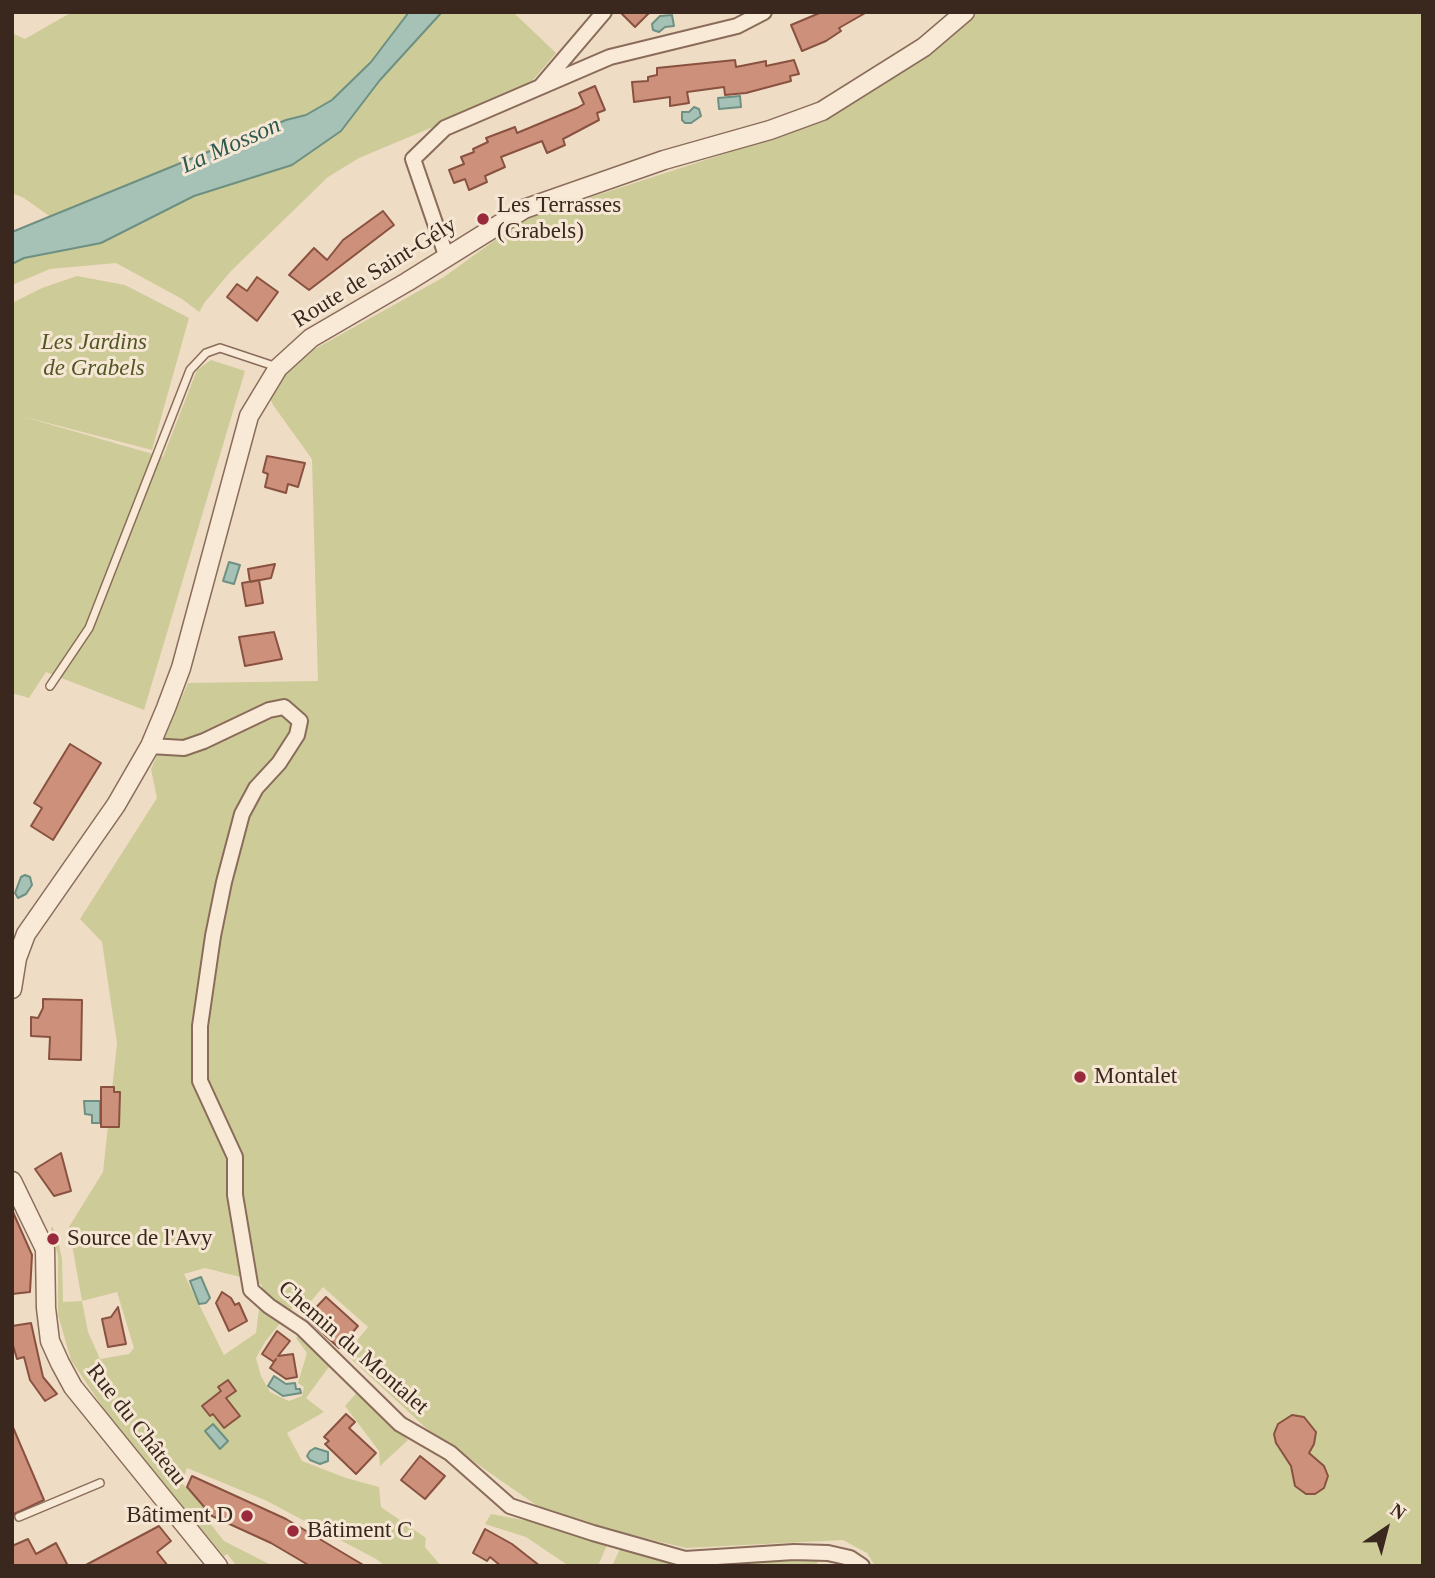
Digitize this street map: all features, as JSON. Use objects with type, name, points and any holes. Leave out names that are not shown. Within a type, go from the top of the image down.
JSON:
[{"type":"street","points":[[539,89],[604,12]]},
{"type":"street","points":[[447,258],[413,159],[445,128],[610,57],[737,26],[764,12]]},
{"type":"street","name":"Route de Saint-Gély","points":[[12,989],[17,958],[26,934],[97,834],[150,746],[181,667],[249,416],[278,368],[311,338],[524,209],[664,160],[770,130],[822,111],[924,47],[965,12]]},
{"type":"street","name":"Chemin du Montalet","points":[[150,746],[184,748],[269,710],[284,707],[300,721],[297,735],[279,763],[256,788],[242,814],[224,882],[200,1026],[200,1081],[235,1157],[235,1195],[251,1290],[302,1328],[400,1424],[450,1453],[510,1506],[685,1559],[794,1552],[828,1553],[843,1555],[856,1560],[862,1566]]},
{"type":"street","name":"Rue du Château","points":[[12,1181],[45,1249],[50,1341],[60,1363],[73,1387],[218,1566]]},
{"type":"lane","points":[[50,686],[89,628],[190,370],[206,353],[220,348],[278,368]]},
{"type":"lane","points":[[19,1517],[100,1483]]},
{"type":"green space","points":[[72,12],[513,12],[556,53],[526,88],[359,158],[328,177],[231,271],[199,312],[182,299],[116,263],[50,269],[12,285],[12,264],[24,258],[90,245],[24,198],[12,193],[12,33],[25,39]]},
{"type":"green space","points":[[976,12],[1423,12],[1423,1566],[875,1566],[867,1553],[843,1540],[686,1548],[607,1529],[546,1512],[427,1429],[346,1354],[368,1327],[323,1287],[301,1313],[293,1307],[265,1342],[256,1358],[261,1376],[270,1392],[289,1401],[302,1396],[304,1387],[298,1383],[307,1353],[296,1338],[301,1333],[331,1364],[306,1398],[324,1412],[287,1433],[302,1461],[379,1487],[381,1507],[426,1538],[425,1547],[441,1566],[385,1566],[265,1500],[187,1468],[182,1483],[210,1515],[208,1521],[224,1541],[273,1566],[237,1566],[227,1554],[224,1556],[118,1430],[71,1360],[58,1315],[58,1256],[51,1228],[52,1226],[58,1239],[62,1259],[63,1302],[82,1301],[69,1227],[103,1172],[117,1043],[102,942],[80,919],[157,798],[151,769],[188,683],[318,681],[312,459],[273,405],[269,395],[295,360],[444,277],[524,219],[825,121],[927,56]],"holes":[[[205,1268],[256,1281],[262,1285],[256,1333],[224,1355],[184,1274]],[[117,1292],[134,1348],[129,1354],[100,1359],[88,1332],[82,1301]]]},
{"type":"green space","name":"Les Jardins de Grabels","points":[[77,276],[125,285],[189,318],[152,450],[21,416],[163,457],[197,370],[211,360],[245,371],[144,710],[46,672],[29,698],[12,693],[12,303],[42,288]]},
{"type":"green space","points":[[358,1391],[408,1440],[380,1466],[379,1451],[345,1406]]},
{"type":"green space","points":[[491,1514],[534,1522],[607,1545],[598,1566],[569,1566],[526,1537],[485,1524]]},
{"type":"green space","points":[[620,1549],[681,1564],[699,1565],[612,1566]]},
{"type":"green space","points":[[773,1558],[819,1558],[816,1566],[712,1566],[712,1564]]},
{"type":"water","name":"La Mosson","points":[[409,12],[442,12],[380,80],[341,131],[292,165],[194,196],[101,243],[24,258],[12,264],[12,232],[286,120],[306,115],[332,100],[371,62]]},
{"type":"water","points":[[672,15],[674,26],[665,27],[659,32],[653,30],[652,24],[660,16]]},
{"type":"water","points":[[740,96],[741,107],[719,109],[718,98]]},
{"type":"water","points":[[694,107],[699,109],[701,116],[691,123],[685,123],[682,120],[682,112],[689,112]]},
{"type":"water","points":[[229,562],[240,565],[234,584],[223,581]]},
{"type":"water","points":[[21,877],[30,877],[32,885],[26,894],[18,898],[15,893]]},
{"type":"water","points":[[84,1101],[100,1101],[100,1123],[92,1123],[92,1115],[85,1114]]},
{"type":"water","points":[[201,1277],[210,1298],[206,1303],[199,1304],[190,1281]]},
{"type":"water","points":[[274,1376],[286,1384],[295,1383],[296,1389],[300,1389],[301,1393],[283,1396],[268,1386]]},
{"type":"water","points":[[213,1424],[228,1441],[220,1449],[205,1431]]},
{"type":"water","points":[[315,1448],[328,1452],[328,1461],[320,1464],[310,1460],[307,1456]]},
{"type":"building","points":[[620,12],[650,12],[635,27]]},
{"type":"building","points":[[822,12],[867,12],[839,28],[841,31],[826,41],[802,51],[791,25]]},
{"type":"building","points":[[735,60],[736,67],[766,61],[766,66],[794,60],[799,74],[790,76],[791,81],[746,93],[725,95],[724,87],[687,92],[689,103],[670,106],[670,97],[634,102],[632,82],[648,81],[648,77],[657,75],[657,68]]},
{"type":"building","points":[[595,86],[605,110],[597,113],[599,120],[563,139],[565,145],[547,153],[542,141],[501,157],[505,167],[485,176],[487,182],[469,190],[465,179],[454,183],[449,170],[464,164],[461,157],[488,142],[486,138],[515,127],[517,133],[577,108],[584,104],[579,93]]},
{"type":"building","points":[[383,211],[394,225],[309,290],[289,275],[314,248],[327,260],[343,240]]},
{"type":"building","points":[[257,277],[278,292],[257,321],[227,297],[237,284],[247,291]]},
{"type":"building","points":[[267,456],[305,463],[298,487],[288,484],[286,493],[265,487],[268,474],[263,472]]},
{"type":"building","points":[[275,564],[271,578],[250,582],[248,569]]},
{"type":"building","points":[[259,580],[263,603],[246,606],[242,583]]},
{"type":"building","points":[[274,632],[282,659],[245,666],[239,637]]},
{"type":"building","points":[[70,744],[101,763],[53,840],[31,826],[42,808],[34,803]]},
{"type":"building","points":[[43,999],[82,1000],[81,1060],[49,1059],[50,1037],[31,1036],[31,1017],[38,1018],[43,1008]]},
{"type":"building","points":[[101,1087],[114,1087],[114,1092],[120,1092],[119,1127],[101,1127]]},
{"type":"building","points":[[61,1153],[71,1191],[54,1196],[35,1169]]},
{"type":"building","points":[[12,1210],[32,1255],[30,1292],[12,1294]]},
{"type":"building","points":[[222,1292],[231,1298],[235,1305],[239,1303],[247,1321],[229,1331],[216,1303]]},
{"type":"building","points":[[326,1297],[358,1326],[339,1348],[306,1318]]},
{"type":"building","points":[[118,1307],[126,1344],[108,1347],[102,1319],[111,1317]]},
{"type":"building","points":[[31,1323],[43,1377],[57,1394],[45,1401],[30,1380],[24,1357],[17,1359],[12,1342],[12,1326]]},
{"type":"building","points":[[277,1331],[290,1341],[278,1356],[293,1354],[297,1377],[286,1379],[270,1368],[274,1362],[262,1354]]},
{"type":"building","points":[[228,1380],[236,1391],[226,1398],[240,1416],[224,1428],[213,1414],[210,1416],[202,1406],[221,1391],[218,1387]]},
{"type":"building","points":[[346,1414],[355,1422],[349,1428],[376,1453],[356,1474],[325,1444],[329,1441],[324,1437]]},
{"type":"building","points":[[1292,1415],[1304,1417],[1316,1432],[1309,1453],[1324,1466],[1328,1476],[1324,1488],[1315,1494],[1306,1494],[1295,1486],[1291,1466],[1276,1443],[1274,1434],[1278,1424]]},
{"type":"building","points":[[12,1425],[44,1500],[12,1515]]},
{"type":"building","points":[[420,1456],[445,1476],[425,1499],[401,1480]]},
{"type":"building","points":[[192,1476],[286,1519],[365,1566],[310,1566],[271,1543],[212,1516],[187,1487]]},
{"type":"building","points":[[159,1526],[171,1541],[157,1552],[168,1566],[84,1566]]},
{"type":"building","points":[[485,1529],[512,1544],[540,1566],[501,1566],[490,1557],[487,1561],[473,1553]]},
{"type":"building","points":[[28,1539],[36,1554],[56,1543],[68,1566],[12,1566],[12,1546]]},
{"type":"place","name":"Les Terrasses (Grabels)","points":[[483,219]]},
{"type":"place","name":"Montalet","points":[[1080,1077]]},
{"type":"place","name":"Source de l'Avy","points":[[53,1239]]},
{"type":"place","name":"Bâtiment D","points":[[247,1516]]},
{"type":"place","name":"Bâtiment C","points":[[293,1531]]}]
